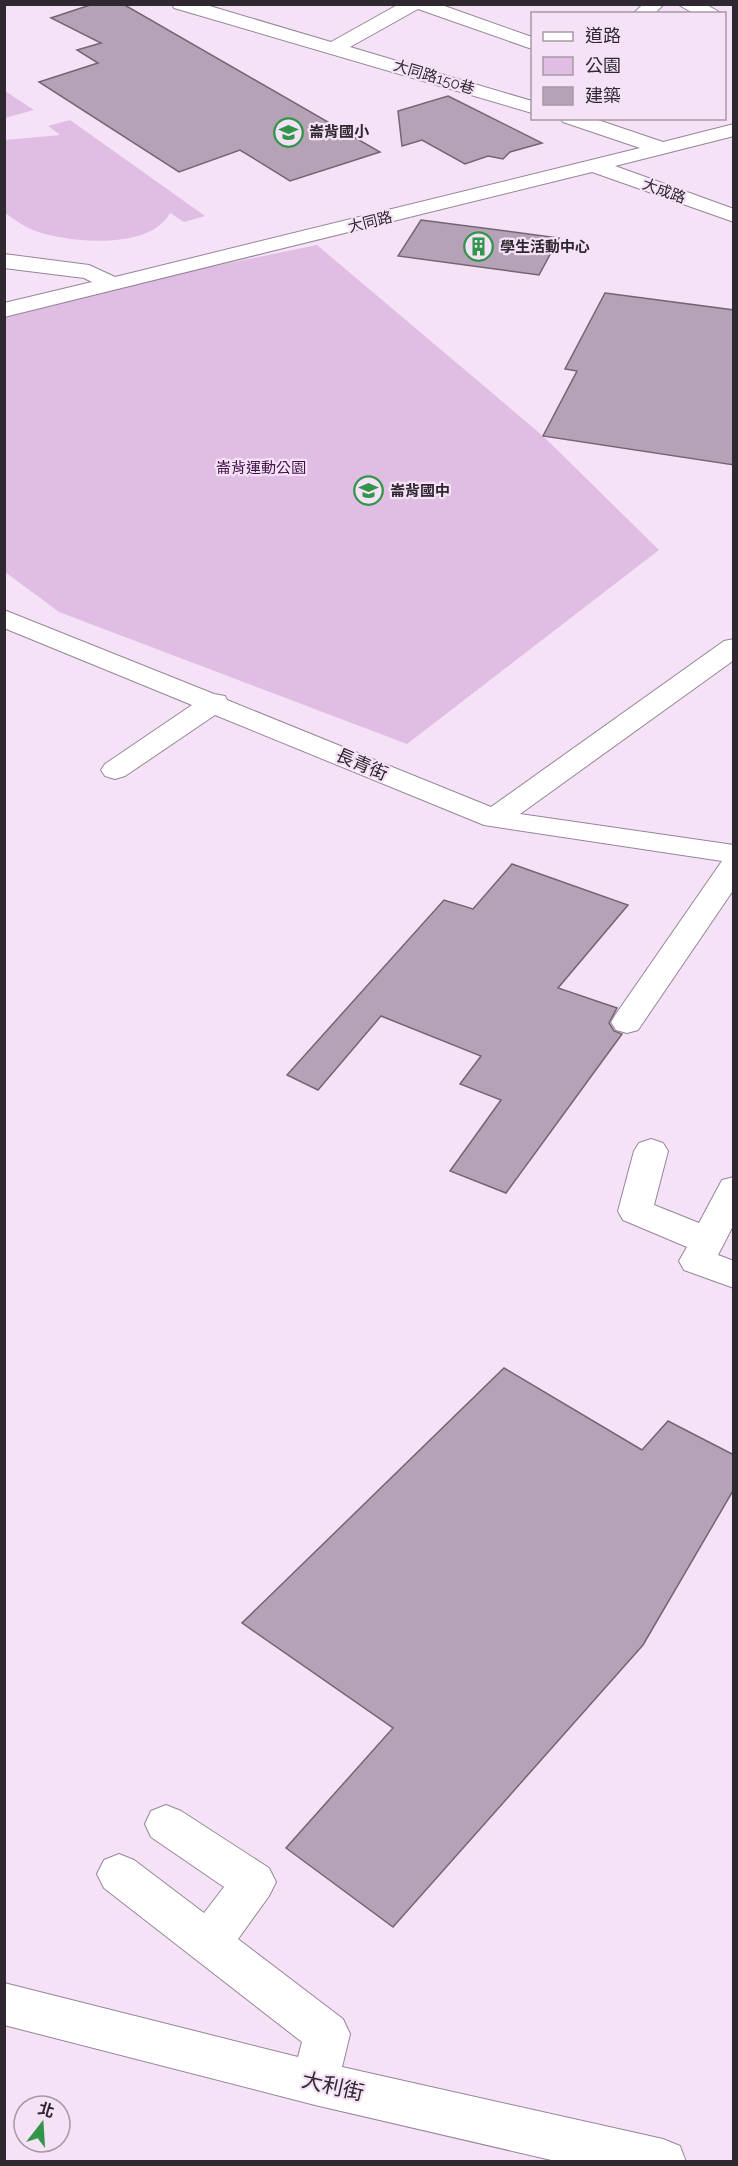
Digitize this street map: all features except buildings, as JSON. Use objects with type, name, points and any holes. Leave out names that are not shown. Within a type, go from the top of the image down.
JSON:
[{"type":"street","name":"大同路150巷","points":[[181,4],[531,107]]},
{"type":"street","points":[[334,48],[414,4]]},
{"type":"street","points":[[420,4],[531,43]]},
{"type":"street","points":[[686,4],[708,12]]},
{"type":"street","points":[[576,120],[662,148]]},
{"type":"street","name":"大同路","points":[[4,310],[734,130]]},
{"type":"street","name":"大成路","points":[[594,166],[732,215]]},
{"type":"street","points":[[4,261],[89,272],[112,284]]},
{"type":"street","name":"長青街","points":[[4,618],[215,702],[494,819],[734,854]]},
{"type":"street","points":[[494,819],[734,647]]},
{"type":"street","points":[[115,770],[215,702]]},
{"type":"street","points":[[627,1022],[734,866]]},
{"type":"street","points":[[651,1151],[635,1211],[707,1241]]},
{"type":"street","points":[[732,1197],[697,1261],[734,1275]]},
{"type":"street","points":[[166,1824],[254,1882],[208,1943]]},
{"type":"street","points":[[119,1874],[327,2034],[315,2083]]},
{"type":"street","name":"大利街","points":[[4,2004],[315,2083],[663,2162]]},
{"type":"green space","points":[[5,91],[34,110],[5,118]]},
{"type":"green space","points":[[70,120],[205,216],[184,222],[170,213],[160,225],[145,234],[106,241],[48,235],[33,230],[5,213],[5,140],[60,135],[48,126]]},
{"type":"green space","name":"崙背運動公園","points":[[317,245],[543,436],[659,550],[407,744],[59,612],[5,572],[5,316],[156,278]]},
{"type":"place","name":"崙背國小","points":[[288,132]]},
{"type":"place","name":"學生活動中心","points":[[479,247]]},
{"type":"place","name":"崙背國中","points":[[369,491]]}]
